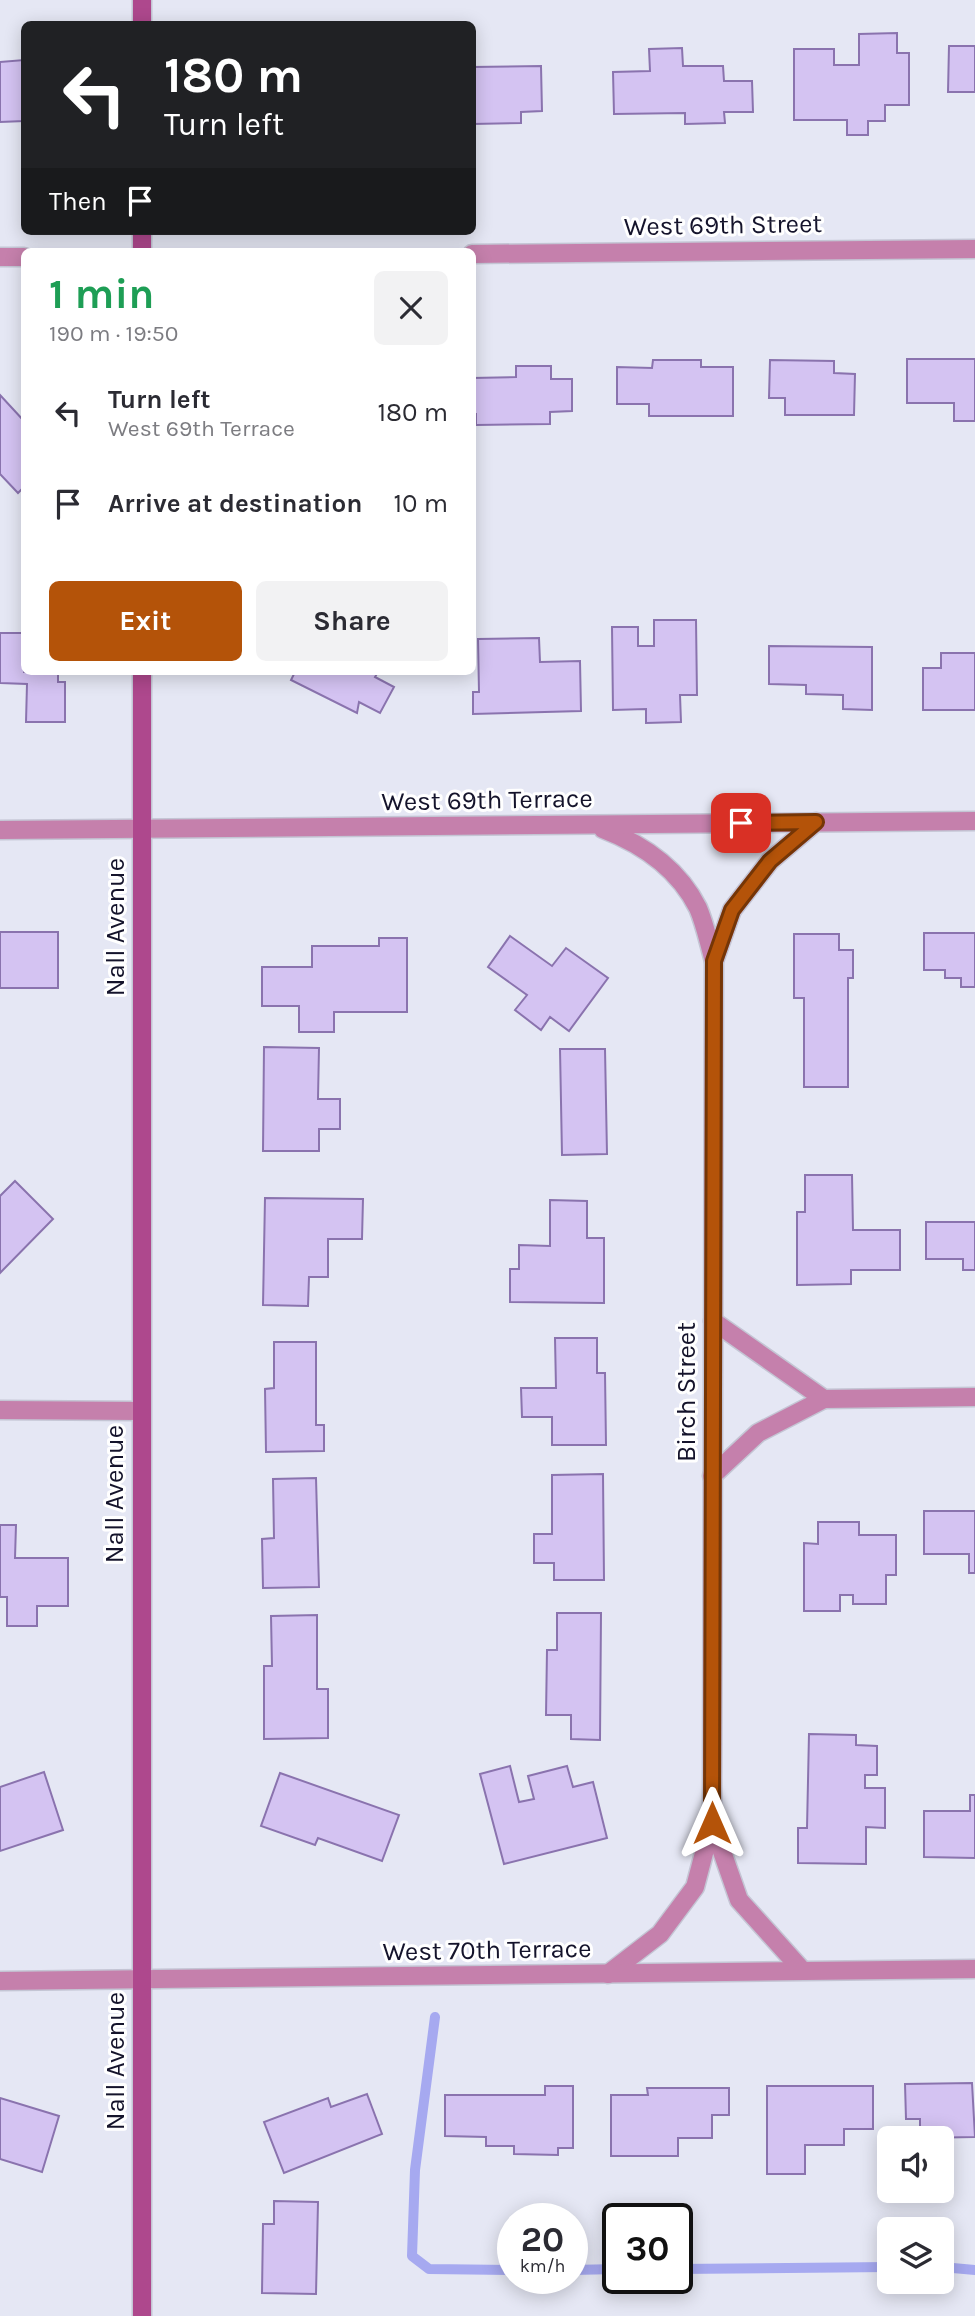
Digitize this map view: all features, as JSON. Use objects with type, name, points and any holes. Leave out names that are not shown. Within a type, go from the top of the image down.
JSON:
[{"type":"main road","points":[[142,0],[142,21]]},
{"type":"main road","name":"Nall Avenue","points":[[142,675],[142,2316]]},
{"type":"street","name":"West 69th Street","points":[[476,254],[975,249]]},
{"type":"street","points":[[0,257],[21,257]]},
{"type":"street","name":"West 69th Terrace","points":[[0,830],[975,821]]},
{"type":"street","name":"Birch Street","points":[[802,1970],[739,1900],[712,1823],[714,961],[732,910],[770,861],[816,822]]},
{"type":"street","points":[[591,825],[636,842],[670,869],[697,908],[714,961]]},
{"type":"street","points":[[713,1321],[824,1398]]},
{"type":"street","points":[[712,1476],[758,1433],[824,1398],[975,1397]]},
{"type":"street","points":[[0,1410],[141,1411]]},
{"type":"street","points":[[608,1974],[660,1934],[695,1887],[712,1823]]},
{"type":"street","name":"West 70th Terrace","points":[[0,1981],[975,1969]]},
{"type":"building","points":[[897,33],[897,53],[909,53],[909,105],[885,105],[885,121],[868,121],[868,135],[847,135],[847,120],[794,120],[794,49],[834,49],[834,65],[859,65],[859,34]]},
{"type":"building","points":[[949,46],[975,46],[975,92],[948,92]]},
{"type":"building","points":[[682,48],[683,66],[723,66],[724,81],[752,81],[753,112],[724,112],[725,123],[685,124],[685,113],[614,114],[613,72],[650,71],[649,49]]},
{"type":"building","points":[[21,60],[21,121],[0,122],[0,62]]},
{"type":"building","points":[[541,66],[542,111],[521,112],[521,123],[476,124],[476,67]]},
{"type":"building","points":[[907,359],[975,359],[975,421],[954,421],[954,403],[907,403]]},
{"type":"building","points":[[653,360],[701,360],[701,367],[733,367],[733,416],[649,416],[649,404],[617,404],[617,367],[652,368]]},
{"type":"building","points":[[770,360],[834,361],[834,373],[855,374],[854,415],[785,415],[785,398],[769,398]]},
{"type":"building","points":[[516,366],[551,366],[551,379],[572,379],[572,411],[550,412],[550,424],[476,425],[476,378],[516,377]]},
{"type":"building","points":[[0,395],[21,418],[21,490],[18,493],[0,474]]},
{"type":"building","points":[[654,620],[696,620],[697,695],[680,695],[681,722],[646,723],[646,709],[613,710],[612,627],[638,627],[638,646],[654,646]]},
{"type":"building","points":[[0,633],[21,633],[21,675],[58,675],[58,682],[65,682],[65,722],[26,722],[27,684],[0,683]]},
{"type":"building","points":[[539,638],[540,662],[580,661],[581,711],[473,714],[473,692],[479,692],[478,639]]},
{"type":"building","points":[[769,646],[872,647],[872,710],[843,709],[843,695],[806,694],[806,685],[769,684]]},
{"type":"building","points":[[941,653],[975,653],[975,710],[923,710],[923,668],[941,668]]},
{"type":"building","points":[[294,675],[376,675],[375,677],[394,687],[380,713],[359,702],[357,713],[291,680]]},
{"type":"building","points":[[0,932],[58,932],[58,988],[0,988]]},
{"type":"building","points":[[924,933],[975,933],[975,987],[961,987],[961,978],[945,978],[945,970],[924,970]]},
{"type":"building","points":[[794,934],[839,934],[839,950],[853,950],[853,978],[848,978],[848,1087],[804,1087],[804,998],[794,998]]},
{"type":"building","points":[[510,936],[552,966],[566,948],[608,978],[569,1031],[550,1017],[541,1030],[515,1010],[527,995],[488,967]]},
{"type":"building","points":[[379,938],[407,938],[407,1012],[334,1012],[334,1032],[299,1032],[299,1006],[262,1006],[262,967],[312,967],[312,946],[379,946]]},
{"type":"building","points":[[264,1047],[319,1048],[318,1099],[340,1099],[340,1129],[319,1129],[319,1151],[263,1151]]},
{"type":"building","points":[[560,1049],[605,1049],[607,1154],[562,1155]]},
{"type":"building","points":[[805,1175],[852,1175],[853,1230],[900,1230],[900,1270],[851,1270],[851,1284],[797,1285],[797,1212],[805,1212]]},
{"type":"building","points":[[15,1181],[53,1219],[0,1273],[0,1196]]},
{"type":"building","points":[[265,1198],[363,1199],[362,1239],[328,1239],[328,1277],[309,1277],[308,1306],[263,1305]]},
{"type":"building","points":[[550,1200],[587,1201],[587,1238],[604,1238],[604,1303],[510,1302],[510,1269],[519,1269],[519,1245],[550,1246]]},
{"type":"building","points":[[926,1222],[975,1222],[975,1270],[963,1270],[963,1259],[926,1259]]},
{"type":"building","points":[[555,1338],[597,1338],[597,1373],[605,1373],[606,1445],[552,1445],[552,1417],[522,1417],[521,1388],[556,1388]]},
{"type":"building","points":[[274,1342],[316,1342],[316,1425],[324,1425],[324,1451],[266,1452],[265,1389],[274,1388]]},
{"type":"building","points":[[603,1474],[604,1580],[554,1580],[554,1563],[534,1563],[534,1534],[552,1534],[552,1475]]},
{"type":"building","points":[[316,1478],[319,1587],[263,1588],[262,1539],[274,1538],[273,1479]]},
{"type":"building","points":[[924,1511],[975,1511],[975,1573],[969,1573],[969,1554],[924,1554]]},
{"type":"building","points":[[818,1522],[859,1522],[859,1535],[896,1535],[896,1575],[886,1575],[886,1604],[853,1604],[853,1595],[840,1595],[840,1611],[804,1611],[804,1543],[818,1544]]},
{"type":"building","points":[[0,1525],[16,1525],[15,1558],[68,1558],[68,1606],[37,1606],[37,1626],[7,1626],[7,1597],[0,1597]]},
{"type":"building","points":[[557,1613],[601,1613],[600,1740],[571,1739],[571,1715],[546,1715],[547,1650],[557,1650]]},
{"type":"building","points":[[317,1615],[317,1689],[328,1689],[328,1738],[264,1739],[264,1666],[272,1666],[271,1616]]},
{"type":"building","points":[[809,1734],[856,1735],[856,1745],[877,1746],[877,1775],[865,1775],[865,1788],[885,1788],[885,1828],[866,1827],[866,1864],[798,1863],[798,1828],[807,1828]]},
{"type":"building","points":[[510,1766],[519,1802],[534,1799],[528,1776],[567,1766],[573,1787],[593,1782],[607,1838],[504,1864],[480,1774]]},
{"type":"building","points":[[44,1772],[63,1830],[0,1851],[0,1787]]},
{"type":"building","points":[[280,1773],[399,1815],[382,1861],[318,1838],[315,1845],[261,1826]]},
{"type":"building","points":[[970,1795],[975,1795],[975,1858],[924,1857],[924,1811],[970,1811]]},
{"type":"building","points":[[972,2083],[975,2137],[954,2137],[954,2126],[920,2126],[920,2119],[906,2119],[905,2084]]},
{"type":"building","points":[[545,2086],[573,2086],[573,2148],[558,2148],[558,2155],[514,2154],[514,2146],[486,2146],[486,2137],[445,2136],[445,2095],[545,2095]]},
{"type":"building","points":[[767,2086],[873,2086],[873,2129],[844,2129],[844,2145],[805,2145],[805,2174],[767,2174]]},
{"type":"building","points":[[647,2088],[729,2088],[729,2115],[712,2115],[712,2138],[678,2138],[678,2156],[611,2156],[611,2095],[648,2095]]},
{"type":"building","points":[[367,2094],[382,2134],[284,2173],[264,2122],[328,2098],[331,2107]]},
{"type":"building","points":[[0,2098],[59,2116],[42,2172],[0,2159]]},
{"type":"building","points":[[274,2201],[318,2202],[316,2294],[262,2293],[263,2224],[274,2224]]},
{"type":"waterway","points":[[435,2017],[415,2170],[412,2256],[429,2269],[497,2270]]},
{"type":"waterway","points":[[693,2269],[877,2267]]},
{"type":"waterway","points":[[954,2268],[975,2270]]},
{"type":"waterway","points":[[588,2270],[602,2269]]},
{"type":"route","points":[[712,1823],[714,961],[732,910],[770,861],[816,822],[741,823]]}]
